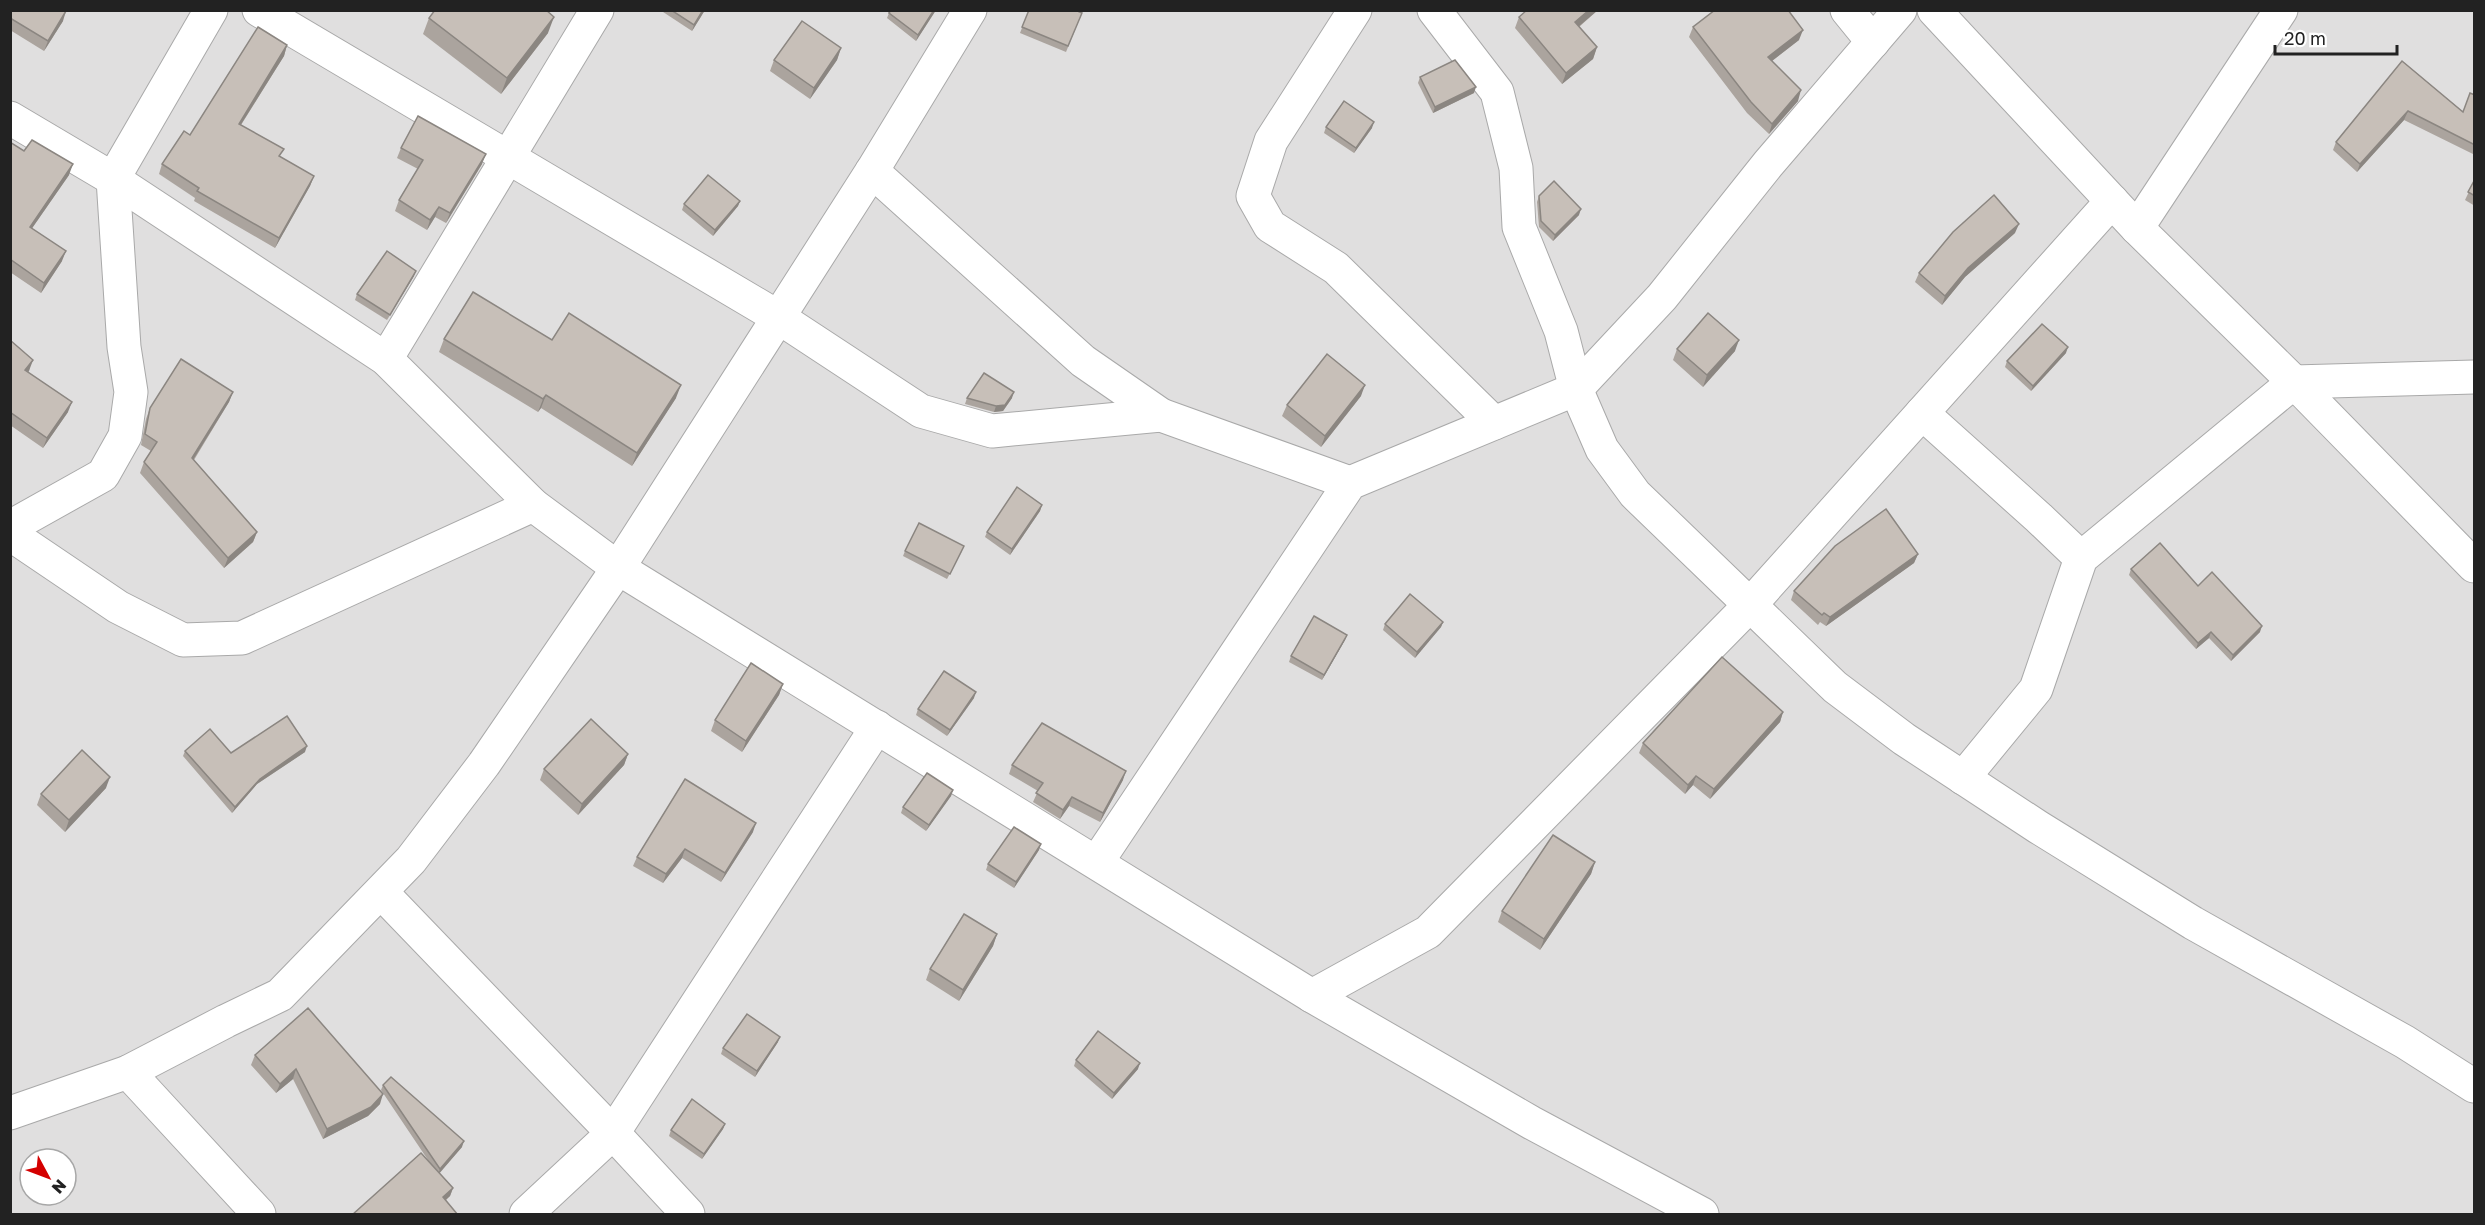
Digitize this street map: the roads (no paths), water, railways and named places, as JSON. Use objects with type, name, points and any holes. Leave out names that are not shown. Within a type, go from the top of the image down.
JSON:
[{"type":"street","points":[[10,527],[103,475],[125,436],[131,392],[124,347],[113,179],[211,10]]},
{"type":"street","points":[[260,10],[778,317],[921,411],[992,431],[1161,415]]},
{"type":"street","points":[[386,359],[597,10]]},
{"type":"street","points":[[10,1113],[128,1072],[280,995],[411,860],[484,764],[618,568],[872,171],[969,10]]},
{"type":"street","points":[[1355,10],[1271,141],[1253,196],[1270,226],[1336,268],[1494,423]]},
{"type":"street","points":[[1434,10],[1497,92],[1516,168],[1519,227],[1561,331],[1576,389],[1602,449],[1635,494],[1834,687],[1904,739],[2193,924],[2405,1042],[2475,1086]]},
{"type":"street","points":[[1847,10],[1873,42]]},
{"type":"street","points":[[1097,862],[1350,483],[1576,389],[1662,297],[1768,164],[1900,10]]},
{"type":"street","points":[[1935,10],[2138,228],[2475,566]]},
{"type":"street","points":[[2138,228],[2281,10]]},
{"type":"street","points":[[10,118],[113,179],[386,359],[533,505],[618,568],[1312,996],[1532,1123],[1702,1215]]},
{"type":"street","points":[[872,171],[1083,361],[1161,415],[1350,483]]},
{"type":"street","points":[[1312,996],[1428,932],[1749,606],[2112,201]]},
{"type":"street","points":[[1963,778],[2036,689],[2081,558],[2294,382],[2475,377]]},
{"type":"street","points":[[1922,413],[2081,558]]},
{"type":"street","points":[[10,534],[118,607],[183,640],[242,638],[533,505]]},
{"type":"street","points":[[526,1215],[613,1133],[876,727]]},
{"type":"street","points":[[381,892],[613,1133],[688,1215]]},
{"type":"street","points":[[128,1072],[259,1215]]}]
